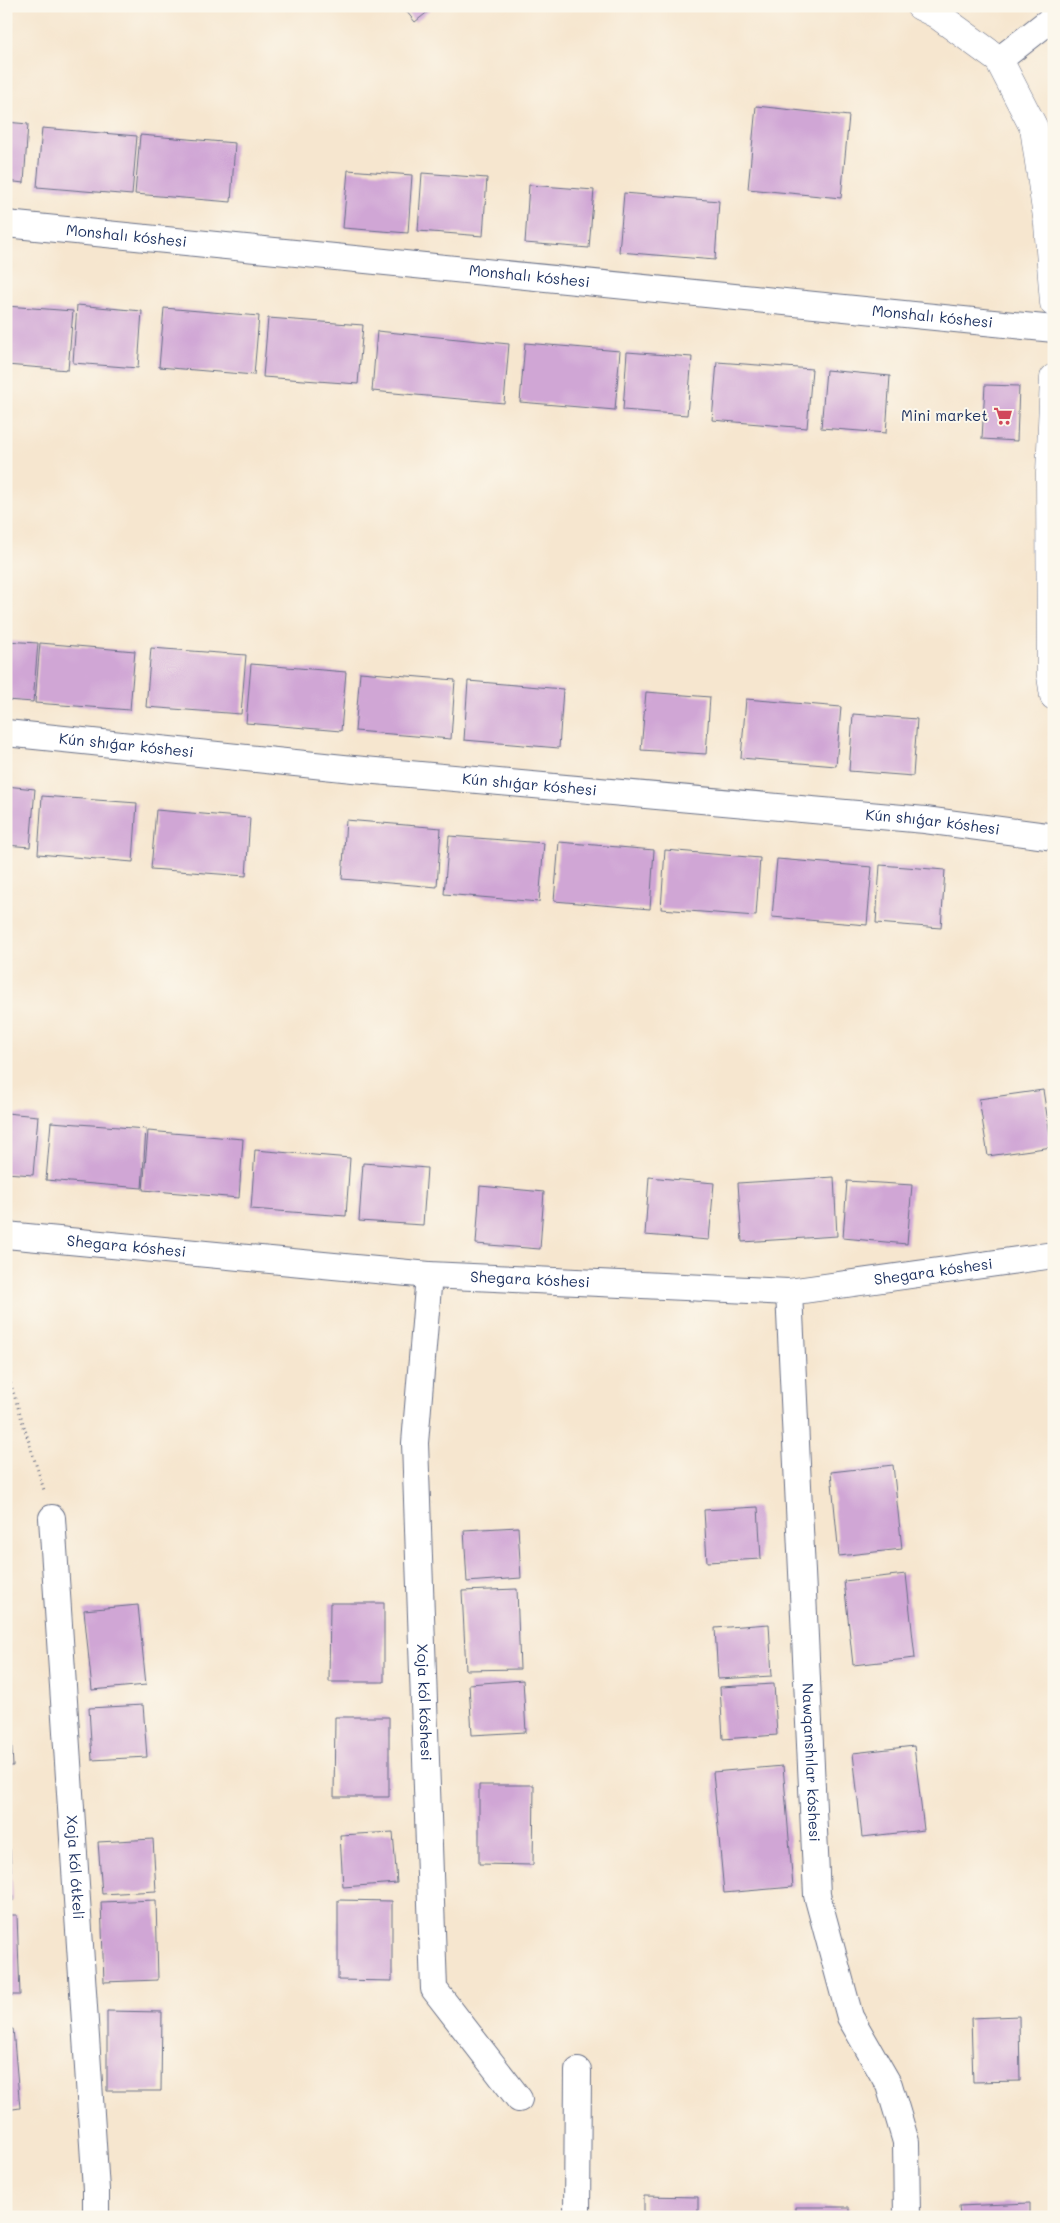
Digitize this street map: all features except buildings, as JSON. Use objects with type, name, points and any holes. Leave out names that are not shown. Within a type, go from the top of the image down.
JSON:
[{"type":"street","points":[[920,6],[936,14],[999,60],[1034,128],[1048,224],[1054,302]]},
{"type":"street","points":[[999,60],[1054,17]]},
{"type":"street","name":"Monshalı kóshesi","points":[[6,224],[1054,329]]},
{"type":"street","points":[[1054,378],[1051,676],[1054,696]]},
{"type":"street","name":"Kún shıǵar kóshesi","points":[[6,733],[353,769],[925,820],[1054,837]]},
{"type":"street","name":"Shegara kóshesi","points":[[7,1235],[429,1275],[789,1292],[1054,1255]]},
{"type":"street","name":"Xoja kól kóshesi","points":[[429,1275],[415,1443],[434,1989],[519,2100]]},
{"type":"street","name":"Nawqanshılar kóshesi","points":[[789,1292],[817,1895],[850,2018],[889,2086],[906,2142],[907,2217]]},
{"type":"street","name":"Xoja kól ótkeli","points":[[52,1518],[96,2190],[96,2217]]},
{"type":"street","points":[[577,2217],[578,2071]]},
{"type":"path","points":[[6,1311],[7,1235]]},
{"type":"path","points":[[6,1369],[52,1518]]},
{"type":"place","name":"Mini market","points":[[1003,416]]}]
